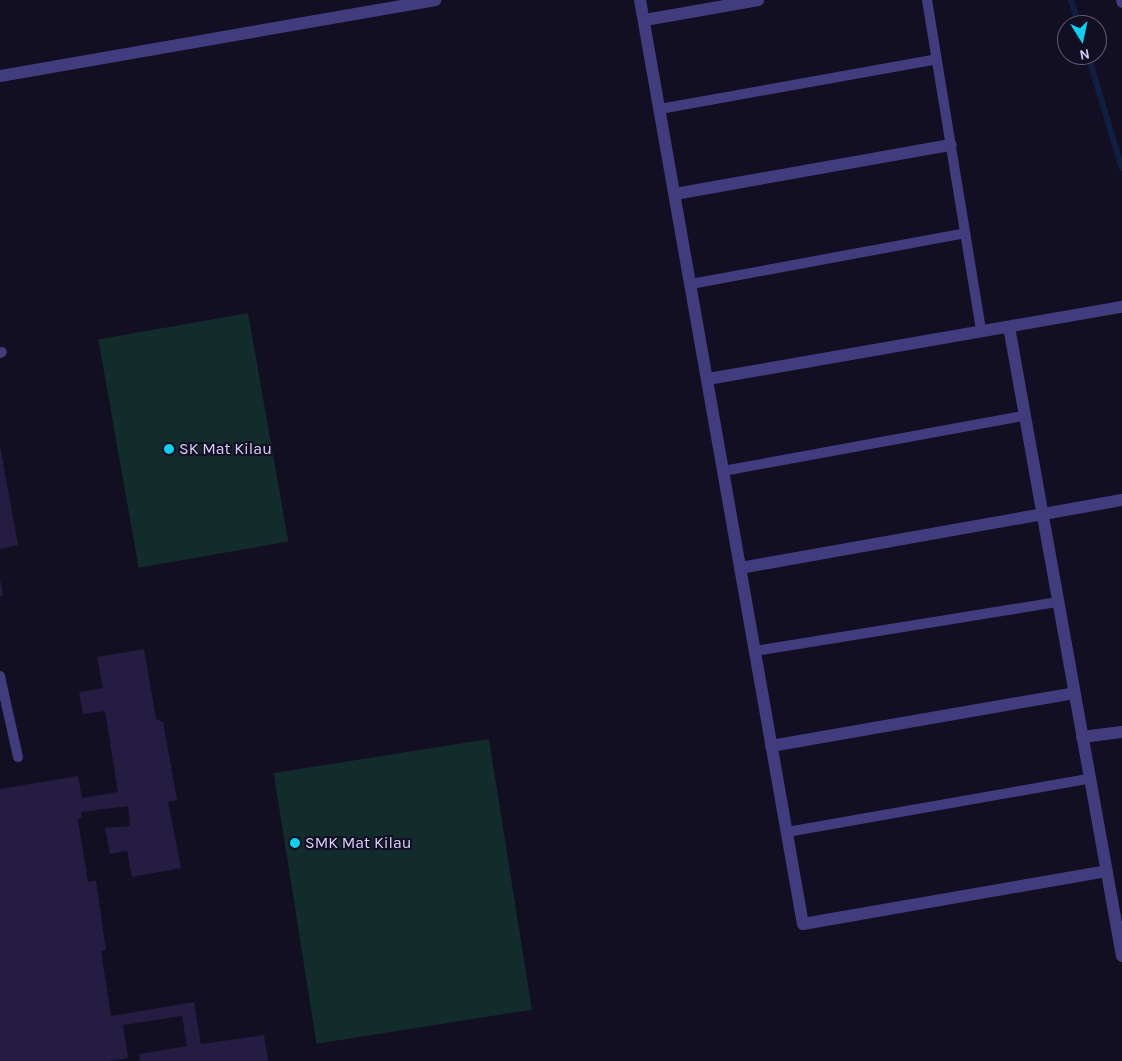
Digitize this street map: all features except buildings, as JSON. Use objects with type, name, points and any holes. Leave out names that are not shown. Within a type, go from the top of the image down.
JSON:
[{"type":"street","points":[[0,76],[363,6],[435,0]]},
{"type":"street","points":[[640,0],[803,924],[1106,871]]},
{"type":"street","points":[[645,20],[758,0]]},
{"type":"street","points":[[675,194],[951,145]]},
{"type":"street","points":[[708,379],[1122,306]]},
{"type":"street","points":[[1008,326],[1122,956]]},
{"type":"street","points":[[740,568],[1122,500]]},
{"type":"street","points":[[772,746],[1074,693]]},
{"type":"street","points":[[1082,738],[1122,732]]},
{"type":"lane","points":[[927,0],[981,332]]},
{"type":"lane","points":[[660,109],[936,59]]},
{"type":"lane","points":[[691,284],[965,233]]},
{"type":"lane","points":[[723,471],[1024,416]]},
{"type":"lane","points":[[755,651],[1058,602]]},
{"type":"lane","points":[[0,676],[18,758]]},
{"type":"lane","points":[[787,832],[1090,779]]},
{"type":"green space","points":[[248,313],[288,541],[139,568],[98,339]]},
{"type":"green space","points":[[489,739],[532,1010],[317,1044],[274,773]]},
{"type":"waterway","points":[[1071,0],[1076,15]]},
{"type":"waterway","points":[[1091,65],[1122,168]]},
{"type":"place","name":"SK Mat Kilau","points":[[169,449]]},
{"type":"place","name":"SMK Mat Kilau","points":[[295,843]]}]
